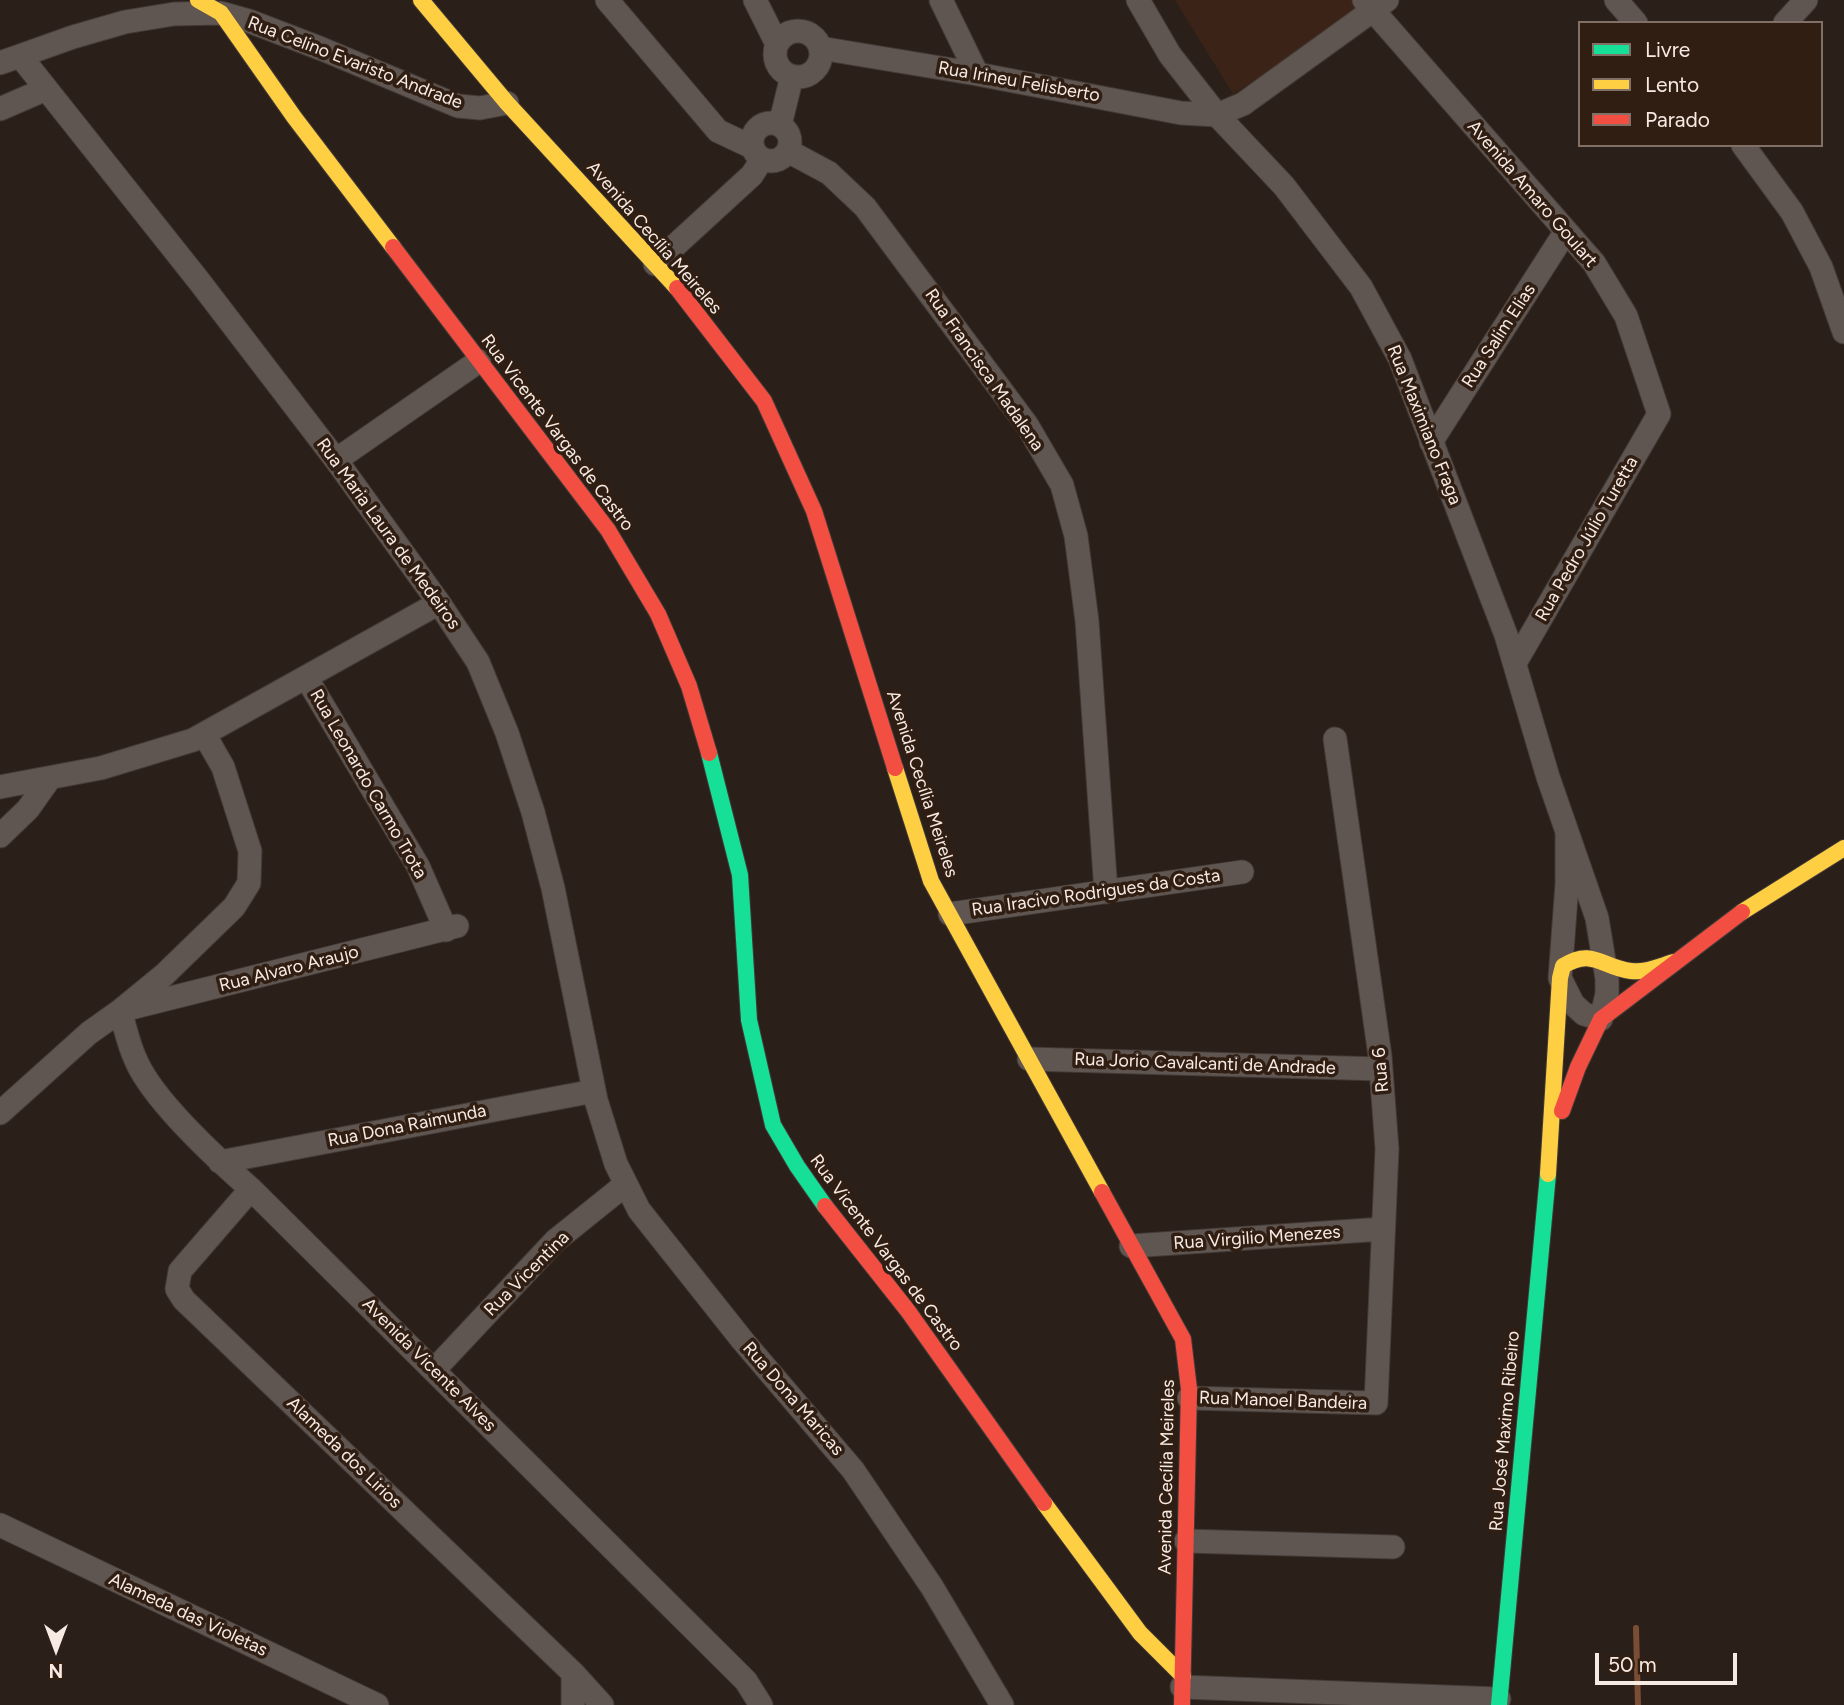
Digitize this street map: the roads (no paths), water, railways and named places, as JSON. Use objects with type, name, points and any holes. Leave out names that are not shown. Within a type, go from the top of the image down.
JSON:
[{"type":"street","points":[[198,0],[220,13]]},
{"type":"street","name":"Avenida Cecília Meireles","points":[[421,0],[507,103],[675,286],[765,401],[814,511],[931,881],[1183,1339],[1189,1398],[1182,1689]]},
{"type":"street","points":[[607,0],[718,131],[757,153],[776,161],[788,151],[790,137],[780,125],[766,123],[759,127],[751,140],[757,153],[752,174],[655,264]]},
{"type":"street","points":[[755,0],[777,44],[775,60],[779,67],[792,76],[808,75],[819,64],[820,48],[817,41],[804,32],[788,33],[777,44]]},
{"type":"street","points":[[941,0],[977,74]]},
{"type":"street","name":"Rua Maximiano Fraga","points":[[1138,0],[1170,55],[1217,114],[1284,186],[1362,286],[1400,359],[1515,663],[1567,834],[1597,918],[1605,961],[1607,993],[1601,1019]]},
{"type":"street","points":[[1616,0],[1634,21]]},
{"type":"street","points":[[1787,21],[1806,0]]},
{"type":"street","points":[[1217,114],[1243,104],[1374,4]]},
{"type":"street","name":"Avenida Amaro Goulart","points":[[1374,4],[1594,262],[1626,316],[1659,414]]},
{"type":"street","name":"Rua Celino Evaristo Andrade","points":[[10,60],[125,22],[174,13],[220,13],[309,44],[458,106],[480,108],[507,103]]},
{"type":"street","name":"Rua Vicente Vargas de Castro","points":[[220,13],[294,117],[608,530],[658,614],[689,686],[715,769],[740,874],[749,1020],[773,1125],[797,1166],[840,1228],[908,1311],[994,1435],[1182,1689]]},
{"type":"street","name":"Rua Irineu Felisberto","points":[[820,48],[977,74],[1181,113],[1217,114]]},
{"type":"street","name":"Rua Maria Laura de Medeiros","points":[[10,60],[46,89],[199,281],[336,460],[478,662],[507,733],[533,812],[553,888],[594,1091]]},
{"type":"street","points":[[780,125],[792,76]]},
{"type":"street","points":[[0,108],[46,89]]},
{"type":"street","points":[[1744,147],[1792,212],[1821,267],[1844,332]]},
{"type":"street","name":"Rua Francisca Madalena","points":[[788,151],[829,173],[865,207],[979,357],[1027,425],[1062,485],[1076,536],[1087,621],[1106,892]]},
{"type":"street","name":"Rua Salim Elias","points":[[1431,442],[1566,231]]},
{"type":"street","points":[[336,460],[479,361]]},
{"type":"street","name":"Rua Pedro Júlio Turetta","points":[[1515,663],[1659,414]]},
{"type":"street","points":[[0,787],[101,768],[193,740],[439,603]]},
{"type":"street","name":"Rua Leonardo Carmo Trota","points":[[306,677],[418,866],[451,928]]},
{"type":"street","points":[[0,1113],[89,1033],[164,975],[234,907],[249,883],[250,850],[223,767],[204,734]]},
{"type":"street","name":"Rua 6","points":[[1335,738],[1381,1069],[1387,1149],[1376,1403]]},
{"type":"street","points":[[0,836],[28,809],[50,778]]},
{"type":"street","name":"Rua Maximiano Fraga","points":[[1560,978],[1567,884],[1567,834]]},
{"type":"street","name":"Rua José Maximo Ribeiro","points":[[1549,1160],[1564,1101],[1601,1019],[1728,921],[1844,848]]},
{"type":"street","name":"Rua Iracivo Rodrigues da Costa","points":[[950,914],[1242,872]]},
{"type":"street","name":"Rua Alvaro Araujo","points":[[120,1011],[451,928]]},
{"type":"street","name":"Rua José Maximo Ribeiro","points":[[1499,1702],[1549,1160],[1560,978],[1563,966],[1571,960],[1590,957],[1634,972],[1647,971],[1674,962]]},
{"type":"street","points":[[1560,978],[1573,1004],[1584,1014],[1601,1019]]},
{"type":"street","name":"Avenida Vicente Alves","points":[[120,1011],[135,1059],[152,1088],[220,1162],[251,1189],[746,1681],[761,1705]]},
{"type":"street","name":"Rua Jorio Cavalcanti de Andrade","points":[[1029,1059],[1381,1069]]},
{"type":"street","name":"Rua Dona Raimunda","points":[[220,1162],[594,1091]]},
{"type":"street","name":"Rua Dona Maricas","points":[[594,1091],[616,1164],[639,1210],[743,1341],[853,1469],[932,1587],[1002,1705]]},
{"type":"street","name":"Rua Vicentina","points":[[434,1370],[555,1241],[626,1184]]},
{"type":"street","name":"Alameda dos Lirios","points":[[251,1189],[180,1271],[177,1289],[184,1300],[573,1673],[602,1705]]},
{"type":"street","name":"Rua Virgilio Menezes","points":[[1131,1246],[1383,1229]]},
{"type":"street","name":"Rua Manoel Bandeira","points":[[1189,1398],[1376,1403]]},
{"type":"street","name":"Alameda das Violetas","points":[[0,1525],[372,1704]]},
{"type":"street","points":[[1186,1541],[1393,1547]]},
{"type":"street","points":[[573,1673],[573,1705]]},
{"type":"street","points":[[1182,1689],[1499,1702]]},
{"type":"waterway","points":[[1636,1628],[1638,1705]]}]
